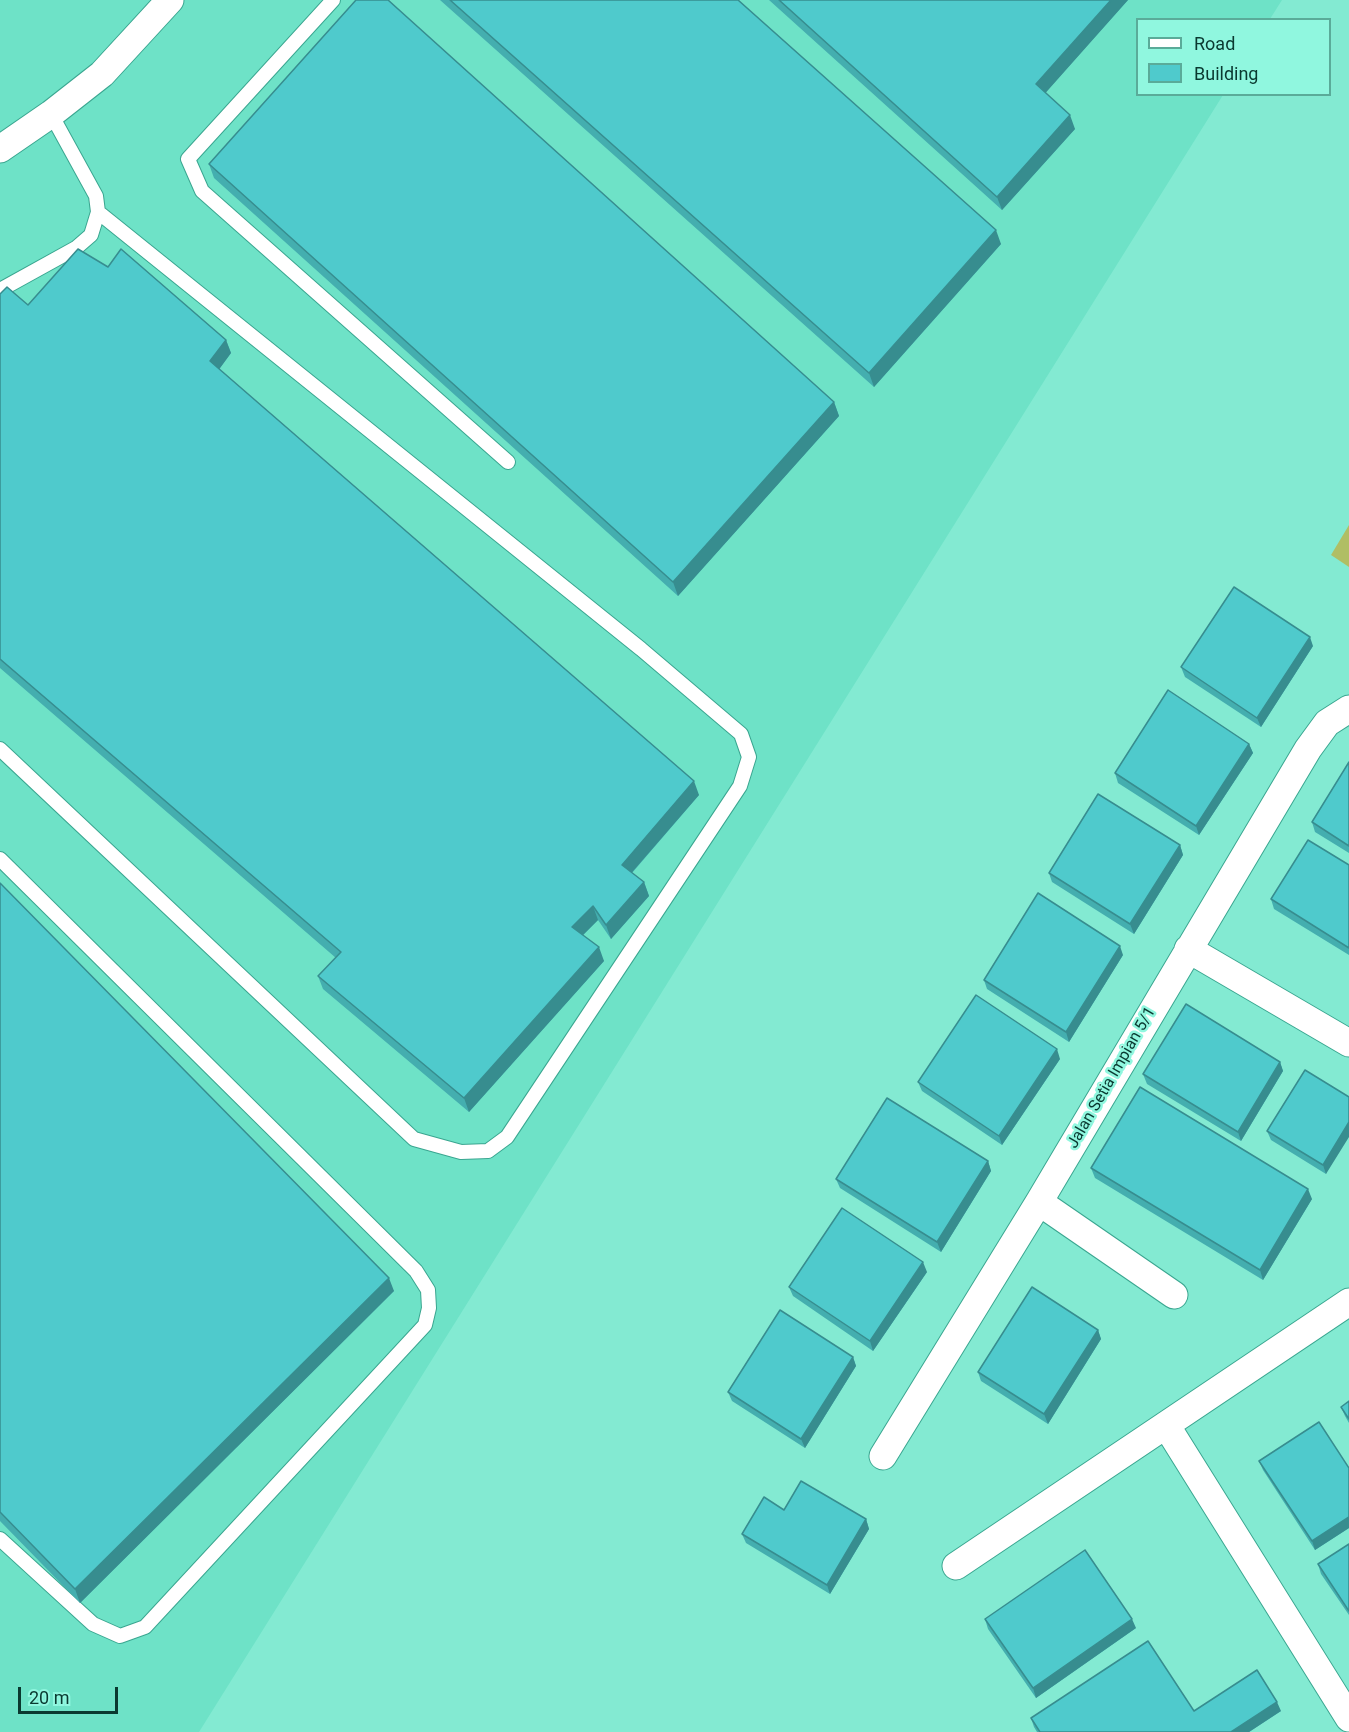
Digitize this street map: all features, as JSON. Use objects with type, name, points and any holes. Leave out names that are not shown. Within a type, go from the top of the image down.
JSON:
[{"type":"street","points":[[0,148],[51,114],[102,74],[170,0]]},
{"type":"street","name":"Jalan Setia Impian 5/1","points":[[883,1456],[1039,1202],[1308,749],[1327,723],[1349,709]]},
{"type":"street","points":[[1188,949],[1349,1043]]},
{"type":"street","points":[[1039,1202],[1174,1295]]},
{"type":"street","points":[[956,1566],[1349,1302]]},
{"type":"street","points":[[1166,1425],[1349,1718]]},
{"type":"lane","points":[[333,0],[188,159],[202,191],[508,462]]},
{"type":"lane","points":[[0,290],[76,248],[92,235],[98,212],[96,196],[51,114]]},
{"type":"lane","points":[[0,749],[414,1139],[460,1152],[488,1151],[507,1137],[740,786],[749,757],[741,734],[641,649],[98,212]]},
{"type":"lane","points":[[0,858],[416,1270],[428,1290],[429,1308],[425,1325],[145,1627],[120,1636],[93,1624],[0,1539]]},
{"type":"shaded area","points":[[0,0],[1282,0],[1271,18],[1136,18],[1136,96],[1222,96],[199,1732],[0,1732]]},
{"type":"shaded area","points":[[1349,525],[1349,567],[1331,555]]},
{"type":"building","points":[[356,0],[388,0],[834,402],[673,582],[209,164]]},
{"type":"building","points":[[450,0],[738,0],[996,230],[869,373]]},
{"type":"building","points":[[779,0],[1111,0],[1036,84],[1070,115],[997,197]]},
{"type":"building","points":[[78,249],[108,267],[121,249],[226,340],[210,361],[694,781],[622,865],[644,882],[606,925],[593,906],[572,927],[599,947],[464,1098],[318,976],[341,952],[0,659],[0,294],[7,287],[28,305]]},
{"type":"building","points":[[1234,587],[1310,637],[1257,718],[1181,667]]},
{"type":"building","points":[[1168,690],[1249,744],[1196,826],[1115,773]]},
{"type":"building","points":[[1349,762],[1349,846],[1312,822]]},
{"type":"building","points":[[1098,794],[1180,845],[1130,924],[1049,873]]},
{"type":"building","points":[[1308,840],[1349,865],[1349,948],[1271,899]]},
{"type":"building","points":[[0,883],[389,1278],[75,1589],[0,1512]]},
{"type":"building","points":[[1038,893],[1120,946],[1066,1032],[984,980]]},
{"type":"building","points":[[976,995],[1057,1049],[999,1136],[918,1082]]},
{"type":"building","points":[[1186,1004],[1280,1062],[1238,1132],[1143,1074]]},
{"type":"building","points":[[1305,1070],[1349,1097],[1349,1122],[1323,1165],[1267,1131]]},
{"type":"building","points":[[1140,1087],[1308,1189],[1260,1270],[1091,1168]]},
{"type":"building","points":[[887,1098],[988,1161],[937,1242],[836,1179]]},
{"type":"building","points":[[842,1208],[923,1262],[870,1341],[789,1287]]},
{"type":"building","points":[[1032,1287],[1098,1330],[1044,1414],[978,1372]]},
{"type":"building","points":[[780,1310],[853,1357],[801,1439],[728,1392]]},
{"type":"building","points":[[1349,1401],[1349,1419],[1341,1407]]},
{"type":"building","points":[[1319,1422],[1349,1468],[1349,1517],[1312,1541],[1259,1461]]},
{"type":"building","points":[[801,1481],[866,1519],[827,1585],[742,1534],[764,1497],[784,1510]]},
{"type":"building","points":[[1349,1544],[1349,1611],[1318,1564]]},
{"type":"building","points":[[1085,1550],[1132,1619],[1033,1688],[985,1619]]},
{"type":"building","points":[[1148,1641],[1194,1711],[1257,1670],[1277,1702],[1231,1732],[1040,1732],[1031,1718]]}]
